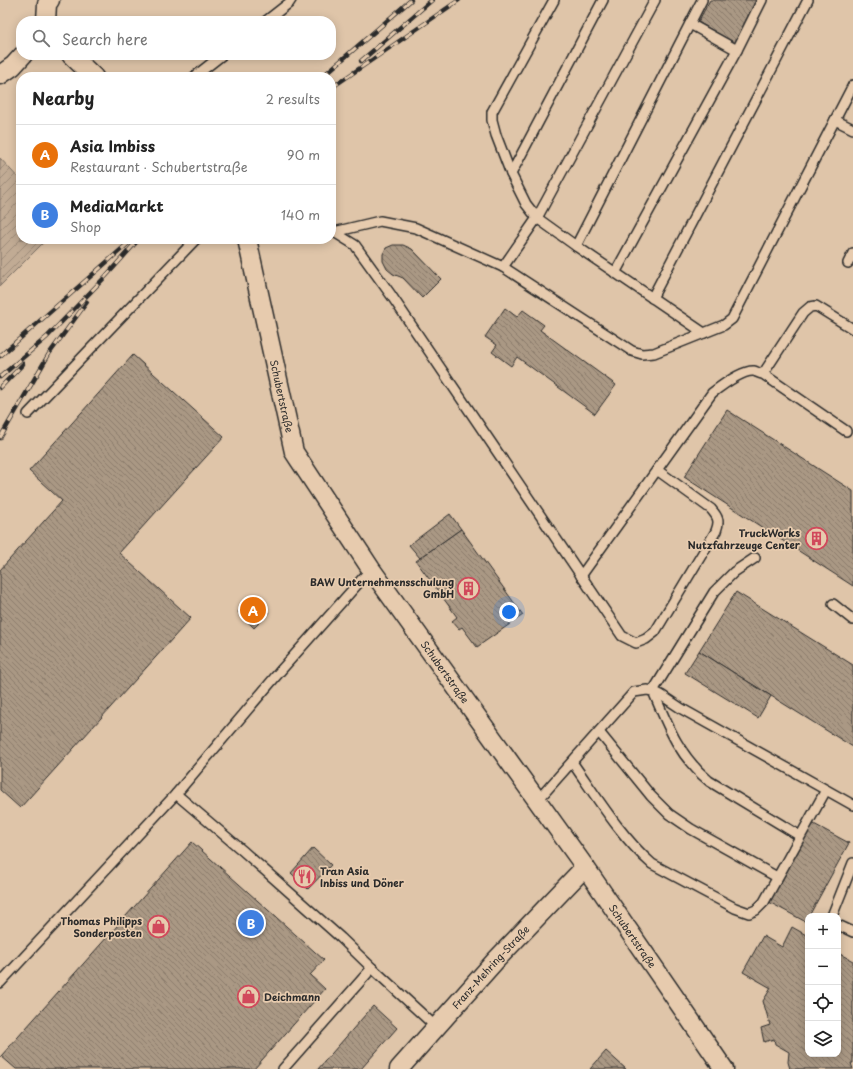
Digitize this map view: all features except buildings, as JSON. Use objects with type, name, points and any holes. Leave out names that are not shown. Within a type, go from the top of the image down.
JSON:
[{"type":"street","points":[[46,16],[47,4],[50,0]]},
{"type":"street","points":[[0,75],[13,66],[18,60]]},
{"type":"street","points":[[76,60],[89,72]]},
{"type":"street","name":"Schubertstraße","points":[[248,244],[294,452],[371,569],[585,867],[724,1069]]},
{"type":"street","name":"Franz-Mehring-Straße","points":[[399,1069],[496,960],[585,867]]},
{"type":"lane","points":[[272,16],[291,0]]},
{"type":"lane","points":[[554,0],[492,112],[492,120],[496,135],[511,174],[526,204],[537,218],[704,333]]},
{"type":"lane","points":[[511,174],[603,0]]},
{"type":"lane","points":[[503,267],[537,218],[655,0]]},
{"type":"lane","points":[[576,246],[702,0]]},
{"type":"lane","points":[[615,273],[737,50],[762,0]]},
{"type":"lane","points":[[652,298],[808,0]]},
{"type":"lane","points":[[690,24],[737,50]]},
{"type":"lane","points":[[200,72],[216,60]]},
{"type":"lane","points":[[336,231],[380,221],[416,228],[503,267],[632,351],[642,354],[654,353],[724,325],[732,319],[853,85]]},
{"type":"lane","points":[[835,120],[853,129]]},
{"type":"lane","points":[[336,234],[355,245],[386,288],[622,636],[636,643],[646,639],[655,632],[719,524],[717,516],[711,508],[657,470]]},
{"type":"lane","points":[[28,414],[191,244]]},
{"type":"lane","points":[[848,263],[853,253]]},
{"type":"lane","points":[[763,374],[803,313],[810,308],[816,306],[853,329]]},
{"type":"lane","points":[[581,576],[712,393],[721,386],[745,373],[754,372],[763,374],[846,431]]},
{"type":"lane","points":[[653,692],[714,592],[734,572],[756,558]]},
{"type":"lane","points":[[0,983],[176,794],[282,669],[371,569]]},
{"type":"lane","points":[[833,604],[853,620]]},
{"type":"lane","points":[[537,801],[634,692],[646,690],[661,695],[682,709],[853,805]]},
{"type":"lane","points":[[653,692],[679,748],[698,771],[709,781],[800,836]]},
{"type":"lane","points":[[599,732],[651,796],[669,814],[691,829],[778,877]]},
{"type":"lane","points":[[572,762],[626,836],[652,864],[735,908],[749,913],[756,910],[764,902],[826,790]]},
{"type":"lane","points":[[176,794],[341,938],[436,1027]]},
{"type":"lane","points":[[833,913],[851,875],[853,863]]},
{"type":"lane","points":[[841,926],[853,932]]},
{"type":"lane","points":[[283,1069],[372,968]]},
{"type":"shaded area","points":[[0,158],[16,176],[16,244],[42,244],[0,286]]},
{"type":"railway","points":[[328,72],[411,0]]},
{"type":"railway","points":[[361,61],[432,0]]},
{"type":"railway","points":[[336,85],[459,0]]},
{"type":"railway","points":[[0,356],[127,244]]},
{"type":"railway","points":[[0,377],[47,337],[135,244]]},
{"type":"railway","points":[[0,438],[49,354],[87,302]]},
{"type":"railway","points":[[0,388],[23,364]]},
{"type":"place","name":"TruckWorks Nutzfahrzeuge Center","points":[[816,539]]},
{"type":"place","name":"BAW Unternehmensschulung GmbH","points":[[469,588]]},
{"type":"place","name":"Asia Imbiss","points":[[253,610]]},
{"type":"place","name":"Tran Asia Inbiss und Döner","points":[[304,877]]},
{"type":"place","name":"MediaMarkt","points":[[251,923]]},
{"type":"place","name":"Thomas Philipps Sonderposten","points":[[158,927]]},
{"type":"place","name":"Deichmann","points":[[248,997]]}]
